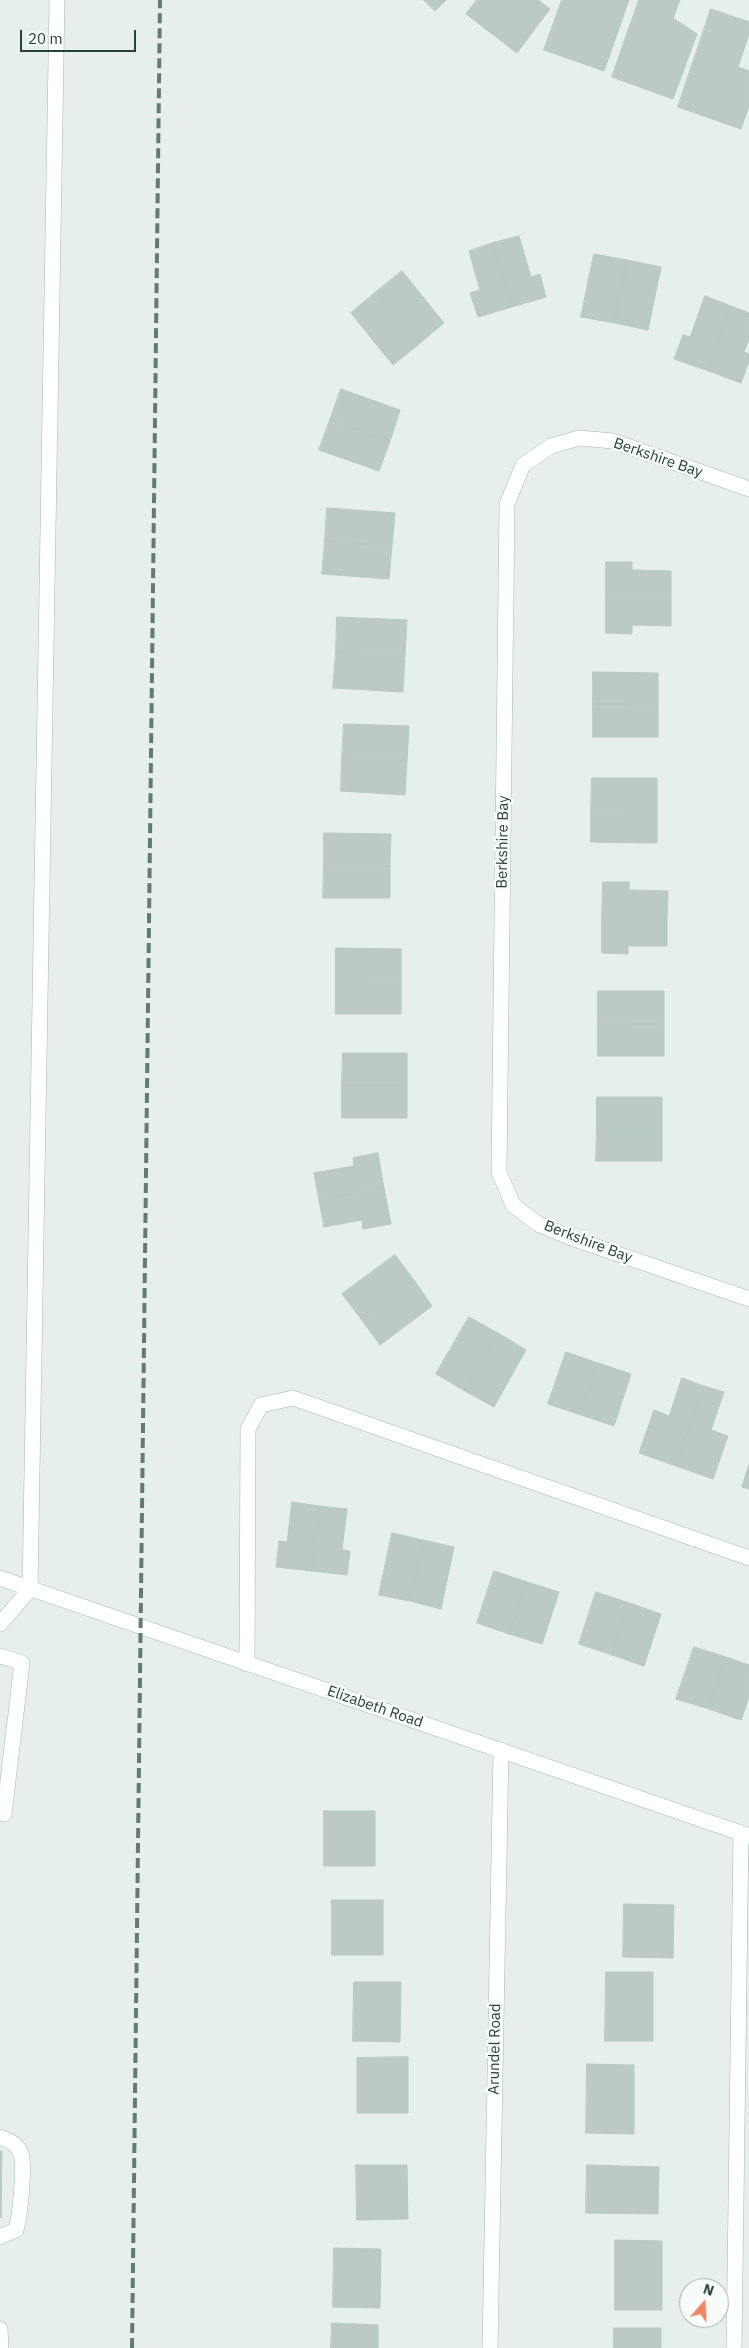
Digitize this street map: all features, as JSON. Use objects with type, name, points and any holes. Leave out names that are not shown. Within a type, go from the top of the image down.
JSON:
[{"type":"street","points":[[0,1624],[30,1589],[57,0]]},
{"type":"street","name":"Berkshire Bay","points":[[749,489],[612,441],[579,438],[551,446],[523,465],[507,504],[499,1172],[513,1205],[538,1224],[749,1299]]},
{"type":"street","points":[[247,1664],[248,1429],[261,1405],[293,1398],[749,1558]]},
{"type":"street","name":"Elizabeth Road","points":[[0,1578],[745,1835]]},
{"type":"street","points":[[0,1656],[22,1663],[4,1814],[0,1812]]},
{"type":"street","name":"Arundel Road","points":[[490,2348],[501,1750]]},
{"type":"street","points":[[734,2348],[745,1835]]},
{"type":"street","points":[[0,2137],[11,2141],[21,2153],[21,2212],[16,2230],[0,2237]]},
{"type":"street","points":[[1,2330],[1,2348]]},
{"type":"building","points":[[424,0],[446,0],[435,11]]},
{"type":"building","points":[[477,0],[538,0],[550,9],[517,53],[466,14]]},
{"type":"building","points":[[562,0],[629,0],[604,71],[544,50]]},
{"type":"building","points":[[639,0],[680,0],[673,18],[697,34],[673,99],[612,77]]},
{"type":"building","points":[[711,9],[749,22],[749,34],[738,67],[749,71],[749,106],[741,129],[678,107]]},
{"type":"building","points":[[519,236],[531,277],[540,274],[546,297],[512,307],[493,243]]},
{"type":"building","points":[[493,243],[512,307],[478,317],[470,293],[480,290],[469,251]]},
{"type":"building","points":[[594,254],[627,260],[615,323],[581,317]]},
{"type":"building","points":[[627,260],[661,267],[648,330],[615,323]]},
{"type":"building","points":[[402,271],[444,323],[419,344],[376,292]]},
{"type":"building","points":[[376,292],[419,344],[393,365],[351,313]]},
{"type":"building","points":[[705,296],[731,306],[709,371],[674,359],[683,335],[690,337]]},
{"type":"building","points":[[731,306],[749,313],[749,339],[744,352],[749,354],[749,361],[741,383],[709,371]]},
{"type":"building","points":[[341,389],[400,410],[390,441],[330,420]]},
{"type":"building","points":[[330,420],[390,441],[379,471],[319,450]]},
{"type":"building","points":[[327,508],[395,513],[392,546],[325,541]]},
{"type":"building","points":[[325,541],[392,546],[389,579],[322,574]]},
{"type":"building","points":[[606,562],[632,562],[632,570],[671,571],[671,599],[606,598]]},
{"type":"building","points":[[606,598],[671,599],[671,626],[632,625],[632,634],[606,633]]},
{"type":"building","points":[[337,617],[407,620],[405,656],[336,652]]},
{"type":"building","points":[[336,652],[405,656],[403,692],[333,688]]},
{"type":"building","points":[[593,672],[658,673],[658,705],[593,704]]},
{"type":"building","points":[[593,704],[658,705],[658,737],[593,737]]},
{"type":"building","points":[[344,724],[409,726],[407,760],[342,757]]},
{"type":"building","points":[[342,757],[407,760],[405,795],[341,791]]},
{"type":"building","points":[[592,778],[657,778],[657,811],[591,810]]},
{"type":"building","points":[[591,810],[657,811],[657,843],[591,842]]},
{"type":"building","points":[[324,833],[391,834],[390,866],[324,865]]},
{"type":"building","points":[[324,865],[390,866],[390,898],[323,898]]},
{"type":"building","points":[[603,882],[629,882],[629,890],[668,891],[667,918],[602,918]]},
{"type":"building","points":[[602,918],[667,918],[667,946],[628,946],[628,954],[602,953]]},
{"type":"building","points":[[336,948],[401,949],[401,982],[336,981]]},
{"type":"building","points":[[336,981],[401,982],[401,1014],[336,1014]]},
{"type":"building","points":[[598,991],[664,991],[664,1024],[598,1023]]},
{"type":"building","points":[[598,1023],[664,1024],[664,1056],[598,1056]]},
{"type":"building","points":[[343,1053],[407,1053],[407,1085],[342,1085]]},
{"type":"building","points":[[342,1085],[407,1085],[407,1118],[342,1118]]},
{"type":"building","points":[[597,1097],[662,1097],[662,1129],[597,1129]]},
{"type":"building","points":[[597,1129],[662,1129],[662,1161],[596,1161]]},
{"type":"building","points":[[378,1153],[384,1188],[319,1200],[314,1173],[354,1166],[353,1158]]},
{"type":"building","points":[[384,1188],[391,1224],[363,1229],[362,1220],[324,1227],[319,1200]]},
{"type":"building","points":[[395,1255],[414,1280],[361,1319],[342,1294]]},
{"type":"building","points":[[414,1280],[432,1306],[380,1345],[361,1319]]},
{"type":"building","points":[[469,1317],[498,1333],[465,1391],[436,1374]]},
{"type":"building","points":[[498,1333],[526,1350],[494,1407],[465,1391]]},
{"type":"building","points":[[566,1352],[598,1363],[581,1415],[548,1404]]},
{"type":"building","points":[[598,1363],[631,1374],[614,1426],[581,1415]]},
{"type":"building","points":[[682,1378],[704,1386],[676,1466],[639,1453],[654,1410],[669,1416]]},
{"type":"building","points":[[704,1386],[724,1392],[711,1430],[728,1436],[713,1479],[676,1466]]},
{"type":"building","points":[[749,1465],[749,1489],[742,1487]]},
{"type":"building","points":[[292,1502],[319,1506],[312,1571],[276,1567],[279,1541],[287,1542]]},
{"type":"building","points":[[319,1506],[347,1509],[342,1550],[350,1551],[347,1575],[312,1571]]},
{"type":"building","points":[[392,1533],[423,1540],[410,1601],[379,1595]]},
{"type":"building","points":[[423,1540],[454,1547],[441,1609],[410,1601]]},
{"type":"building","points":[[494,1571],[527,1582],[509,1634],[477,1623]]},
{"type":"building","points":[[527,1582],[559,1592],[542,1644],[509,1634]]},
{"type":"building","points":[[596,1592],[629,1603],[612,1655],[579,1644]]},
{"type":"building","points":[[629,1603],[661,1614],[644,1666],[612,1655]]},
{"type":"building","points":[[694,1647],[726,1657],[709,1709],[676,1699]]},
{"type":"building","points":[[726,1657],[749,1665],[749,1697],[741,1720],[709,1709]]},
{"type":"building","points":[[324,1811],[375,1811],[375,1866],[324,1866]]},
{"type":"building","points":[[332,1900],[383,1900],[383,1955],[332,1955]]},
{"type":"building","points":[[624,1904],[674,1905],[673,1958],[623,1957]]},
{"type":"building","points":[[606,1972],[653,1972],[653,2041],[605,2041]]},
{"type":"building","points":[[354,1982],[401,1982],[400,2042],[353,2041]]},
{"type":"building","points":[[408,2057],[408,2113],[357,2113],[357,2058]]},
{"type":"building","points":[[587,2064],[634,2065],[634,2134],[586,2133]]},
{"type":"building","points":[[0,2151],[2,2151],[1,2218],[0,2217]]},
{"type":"building","points":[[356,2165],[407,2165],[408,2219],[357,2220]]},
{"type":"building","points":[[587,2165],[659,2167],[658,2214],[586,2213]]},
{"type":"building","points":[[615,2240],[662,2241],[662,2310],[615,2310]]},
{"type":"building","points":[[334,2248],[381,2249],[380,2308],[333,2307]]},
{"type":"building","points":[[332,2323],[378,2325],[378,2348],[331,2348]]},
{"type":"building","points":[[614,2328],[661,2328],[661,2348],[614,2348]]},
{"type":"railway","points":[[132,2348],[160,0]]}]
